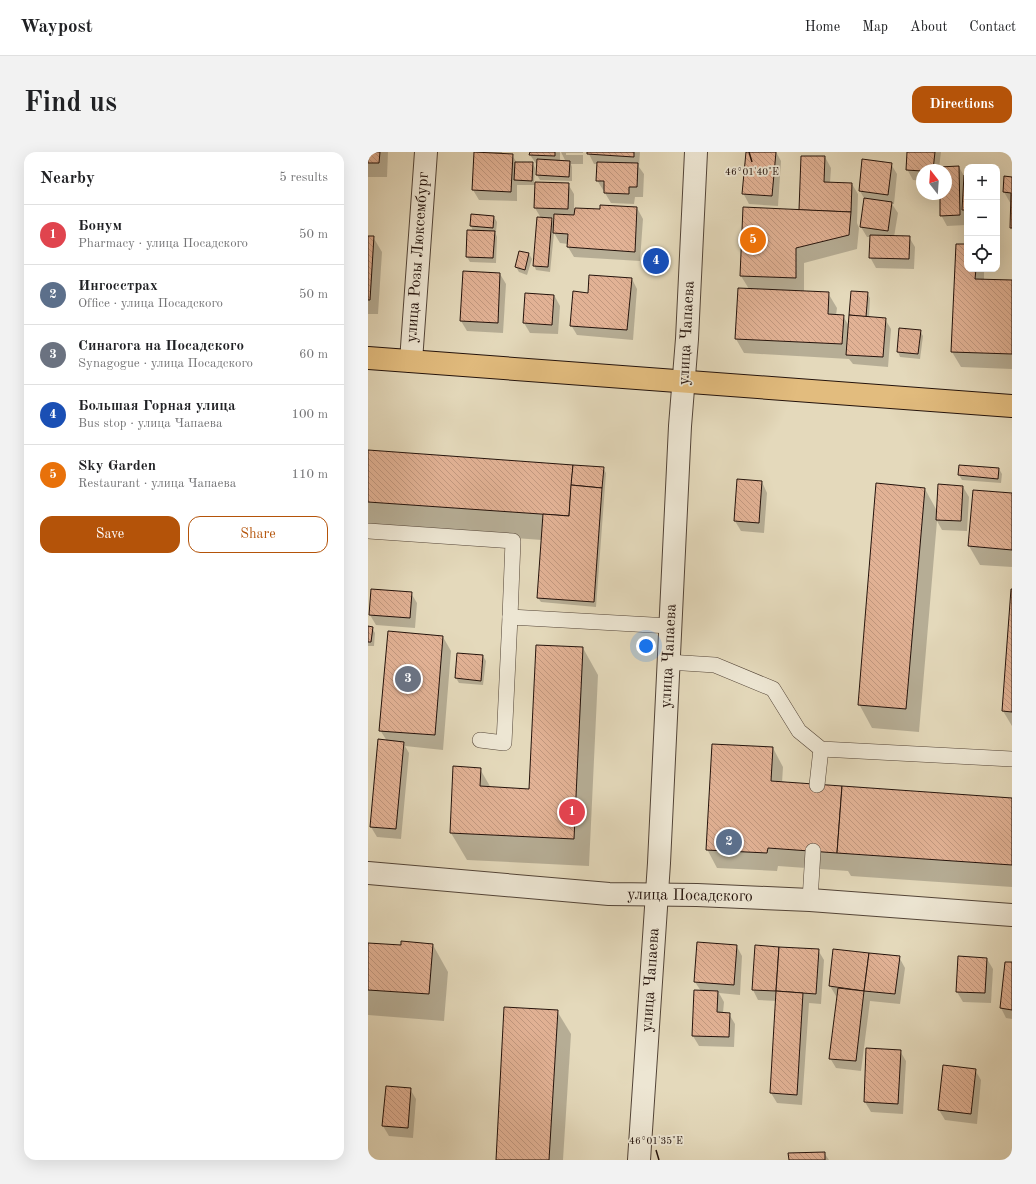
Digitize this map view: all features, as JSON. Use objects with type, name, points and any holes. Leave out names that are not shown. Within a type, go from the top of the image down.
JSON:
[{"type":"main road","points":[[368,358],[684,383],[1012,406]]},
{"type":"street","name":"улица Розы Люксембург","points":[[411,361],[426,152]]},
{"type":"street","name":"улица Чапаева","points":[[639,1160],[659,856],[680,426],[684,383],[696,152]]},
{"type":"street","name":"улица Посадского","points":[[368,872],[609,894],[697,894],[810,900],[1012,915]]},
{"type":"lane","points":[[368,531],[513,541],[504,743],[480,740]]},
{"type":"lane","points":[[510,617],[670,626]]},
{"type":"lane","points":[[668,662],[715,665],[773,690],[799,731],[821,749],[1012,759]]},
{"type":"lane","points":[[817,785],[821,749]]},
{"type":"lane","points":[[810,900],[813,851]]},
{"type":"building","points":[[368,152],[380,152],[379,163],[368,163]]},
{"type":"building","points":[[474,152],[513,154],[511,192],[472,190]]},
{"type":"building","points":[[530,152],[555,152],[555,156],[529,155]]},
{"type":"building","points":[[587,152],[634,152],[634,157],[587,154]]},
{"type":"building","points":[[746,152],[776,152],[772,196],[742,194]]},
{"type":"building","points":[[907,152],[935,152],[934,164],[916,164],[916,171],[906,170]]},
{"type":"building","points":[[801,156],[825,156],[824,182],[852,183],[851,212],[799,210]]},
{"type":"building","points":[[537,159],[570,161],[569,177],[536,175]]},
{"type":"building","points":[[862,159],[892,163],[888,195],[859,191]]},
{"type":"building","points":[[515,162],[533,162],[532,181],[514,180]]},
{"type":"building","points":[[597,162],[638,163],[637,187],[629,187],[629,194],[604,193],[604,181],[596,181]]},
{"type":"building","points":[[952,166],[959,166],[960,215],[940,216],[940,200],[952,200]]},
{"type":"building","points":[[964,175],[964,210],[962,210]]},
{"type":"building","points":[[1004,176],[1012,177],[1012,228],[1010,228],[1011,193],[1003,192]]},
{"type":"building","points":[[535,182],[569,183],[568,209],[534,208]]},
{"type":"building","points":[[864,198],[892,202],[888,231],[860,227]]},
{"type":"building","points":[[600,205],[637,207],[635,252],[567,247],[568,234],[553,233],[554,214],[574,215],[575,208],[600,209]]},
{"type":"building","points":[[743,207],[851,212],[849,235],[796,248],[796,278],[740,276]]},
{"type":"building","points":[[471,214],[494,216],[493,228],[470,226]]},
{"type":"building","points":[[537,217],[552,218],[548,267],[533,266]]},
{"type":"building","points":[[467,230],[495,231],[493,258],[466,257]]},
{"type":"building","points":[[870,235],[910,236],[909,259],[869,258]]},
{"type":"building","points":[[368,236],[374,236],[370,300],[368,300]]},
{"type":"building","points":[[956,244],[964,244],[964,272],[976,272],[975,279],[1012,280],[1012,354],[951,352]]},
{"type":"building","points":[[519,251],[529,253],[525,270],[515,267]]},
{"type":"building","points":[[463,271],[500,273],[498,323],[460,321]]},
{"type":"building","points":[[589,275],[632,278],[627,330],[570,326],[573,291],[588,293]]},
{"type":"building","points":[[738,288],[829,292],[828,314],[844,315],[842,344],[735,339]]},
{"type":"building","points":[[851,291],[868,292],[866,317],[849,315]]},
{"type":"building","points":[[525,293],[554,295],[552,325],[523,323]]},
{"type":"building","points":[[849,315],[886,318],[883,357],[846,355]]},
{"type":"building","points":[[899,328],[921,330],[918,354],[897,352]]},
{"type":"building","points":[[368,450],[573,465],[569,516],[368,502]]},
{"type":"building","points":[[573,465],[604,467],[602,488],[571,485]]},
{"type":"building","points":[[959,465],[999,468],[998,479],[958,475]]},
{"type":"building","points":[[737,479],[762,481],[759,523],[734,521]]},
{"type":"building","points":[[876,483],[925,488],[906,709],[858,705]]},
{"type":"building","points":[[938,484],[963,486],[961,521],[936,520]]},
{"type":"building","points":[[571,485],[602,488],[594,602],[537,598],[543,514],[569,516]]},
{"type":"building","points":[[973,490],[1012,493],[1012,550],[968,546]]},
{"type":"building","points":[[371,589],[412,592],[410,618],[369,615]]},
{"type":"building","points":[[1012,589],[1012,712],[1002,711]]},
{"type":"building","points":[[368,626],[373,627],[371,642],[368,642]]},
{"type":"building","points":[[388,631],[443,636],[435,735],[379,731]]},
{"type":"building","points":[[536,645],[583,647],[574,839],[450,833],[453,766],[481,768],[480,786],[529,789]]},
{"type":"building","points":[[457,653],[483,655],[481,681],[455,678]]},
{"type":"building","points":[[378,739],[404,742],[396,829],[370,827]]},
{"type":"building","points":[[712,744],[773,747],[771,781],[842,786],[837,853],[768,848],[767,853],[706,850]]},
{"type":"building","points":[[842,786],[1012,798],[1012,865],[837,853]]},
{"type":"building","points":[[401,941],[433,944],[429,994],[368,990],[368,943],[401,945]]},
{"type":"building","points":[[697,942],[737,945],[734,985],[694,982]]},
{"type":"building","points":[[755,945],[779,947],[776,991],[752,990]]},
{"type":"building","points":[[779,947],[819,949],[816,994],[776,991]]},
{"type":"building","points":[[833,949],[869,953],[864,991],[829,986]]},
{"type":"building","points":[[869,953],[900,956],[895,994],[864,991]]},
{"type":"building","points":[[958,956],[987,958],[985,993],[956,992]]},
{"type":"building","points":[[1005,962],[1012,962],[1012,1010],[1000,1008]]},
{"type":"building","points":[[838,988],[864,991],[856,1061],[829,1059]]},
{"type":"building","points":[[694,990],[718,991],[717,1012],[730,1013],[729,1037],[692,1036]]},
{"type":"building","points":[[776,991],[803,993],[797,1095],[770,1093]]},
{"type":"building","points":[[504,1007],[558,1010],[549,1160],[496,1160]]},
{"type":"building","points":[[866,1048],[901,1050],[898,1104],[864,1102]]},
{"type":"building","points":[[943,1065],[976,1069],[971,1114],[938,1110]]},
{"type":"building","points":[[386,1086],[411,1088],[408,1128],[382,1126]]},
{"type":"building","points":[[825,1152],[825,1160],[789,1160],[788,1153]]},
{"type":"place","name":"Sky Garden","points":[[753,240]]},
{"type":"place","name":"Большая Горная улица","points":[[656,261]]},
{"type":"place","name":"Синагога на Посадского","points":[[408,679]]},
{"type":"place","name":"Бонум","points":[[572,812]]},
{"type":"place","name":"Ингосстрах","points":[[729,842]]}]
